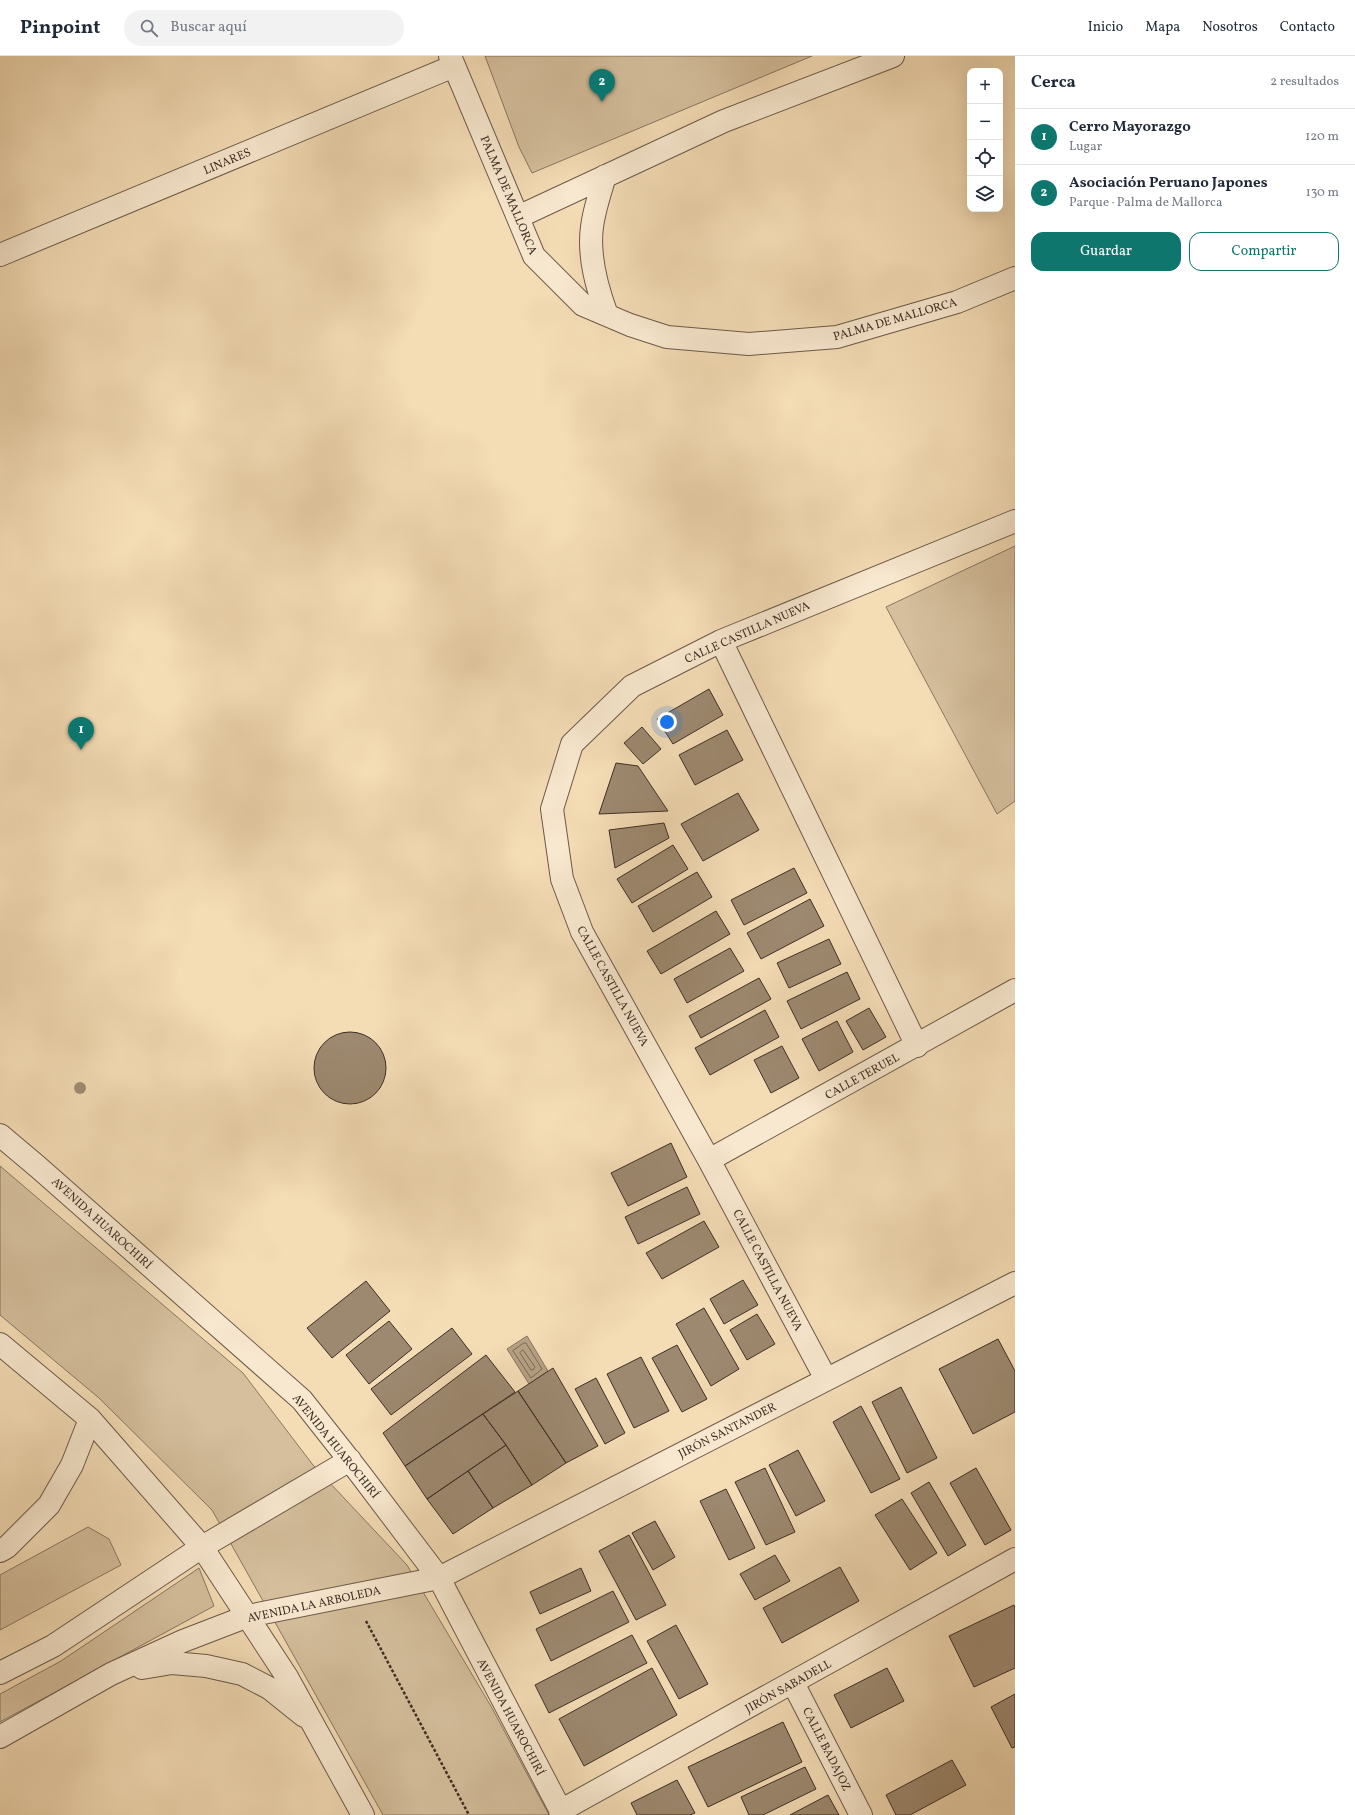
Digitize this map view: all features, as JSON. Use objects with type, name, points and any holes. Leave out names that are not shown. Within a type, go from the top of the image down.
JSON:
[{"type":"street","points":[[518,217],[724,120],[893,56]]},
{"type":"street","name":"PALMA DE MALLORCA","points":[[452,61],[534,256],[583,305],[630,325],[667,337],[749,344],[837,337],[956,302],[1015,278]]},
{"type":"street","name":"LINARES","points":[[0,255],[452,61]]},
{"type":"street","points":[[605,176],[596,204],[592,229],[592,262],[597,289],[607,315]]},
{"type":"street","name":"CALLE CASTILLA NUEVA","points":[[826,1379],[709,1160],[582,932],[562,879],[552,809],[572,744],[632,686],[721,641],[1015,520]]},
{"type":"street","points":[[721,641],[917,1046]]},
{"type":"street","name":"CALLE TERUEL","points":[[709,1160],[917,1046],[1015,990]]},
{"type":"street","name":"AVENIDA HUAROCHIRÍ","points":[[0,1135],[302,1400],[350,1460],[439,1578],[561,1813]]},
{"type":"street","name":"JIRÓN SANTANDER","points":[[439,1578],[1015,1283]]},
{"type":"street","points":[[0,1344],[90,1419],[202,1547],[287,1677],[363,1815]]},
{"type":"street","points":[[0,1551],[7,1547],[49,1505],[72,1465],[90,1419]]},
{"type":"street","points":[[0,1673],[53,1646],[202,1547],[350,1460]]},
{"type":"street","name":"JIRÓN SABADELL","points":[[561,1813],[1015,1559]]},
{"type":"street","name":"AVENIDA LA ARBOLEDA","points":[[0,1737],[111,1674],[183,1641],[248,1616],[439,1578]]},
{"type":"street","points":[[111,1674],[172,1663],[206,1666],[242,1674],[269,1688],[312,1722]]},
{"type":"street","name":"CALLE BADAJOZ","points":[[793,1683],[861,1815]]},
{"type":"path","points":[[353,1596],[469,1815]]},
{"type":"shaded area","points":[[485,56],[812,56],[532,173],[519,147]]},
{"type":"shaded area","points":[[1015,546],[1015,801],[997,814],[886,607]]},
{"type":"shaded area","points":[[0,1166],[243,1373],[313,1465],[407,1565],[492,1708],[549,1815],[383,1815],[212,1510],[99,1398],[0,1315]]},
{"type":"shaded area","points":[[88,1527],[109,1539],[121,1565],[0,1630],[0,1575]]},
{"type":"shaded area","points":[[199,1568],[214,1606],[0,1722],[0,1694],[61,1661]]},
{"type":"water","points":[[527,1336],[548,1371],[529,1384],[507,1349]]},
{"type":"building","points":[[709,689],[723,715],[673,744],[657,719]]},
{"type":"building","points":[[642,727],[661,749],[643,764],[624,743]]},
{"type":"building","points":[[727,730],[743,760],[695,785],[679,755]]},
{"type":"building","points":[[616,763],[638,766],[668,811],[599,814]]},
{"type":"building","points":[[738,793],[759,830],[703,861],[681,824]]},
{"type":"building","points":[[664,823],[669,838],[615,868],[609,830]]},
{"type":"building","points":[[673,845],[688,869],[632,903],[617,879]]},
{"type":"building","points":[[794,868],[807,893],[744,925],[731,900]]},
{"type":"building","points":[[697,872],[712,897],[653,932],[638,906]]},
{"type":"building","points":[[810,899],[824,926],[761,959],[747,933]]},
{"type":"building","points":[[716,911],[730,934],[661,974],[647,951]]},
{"type":"building","points":[[829,939],[841,964],[789,988],[777,963]]},
{"type":"building","points":[[730,948],[744,971],[687,1003],[674,979]]},
{"type":"building","points":[[847,972],[860,999],[801,1029],[787,1001]]},
{"type":"building","points":[[759,978],[771,999],[701,1038],[689,1016]]},
{"type":"building","points":[[869,1008],[886,1037],[863,1050],[846,1021]]},
{"type":"building","points":[[765,1010],[779,1037],[710,1075],[695,1048]]},
{"type":"building","points":[[837,1021],[853,1052],[819,1071],[802,1039]]},
{"type":"building","points":[[350,1032],[370,1038],[380,1048],[386,1068],[380,1088],[370,1098],[350,1104],[330,1098],[320,1088],[314,1068],[320,1048],[330,1038]]},
{"type":"building","points":[[782,1046],[799,1078],[771,1093],[754,1060]]},
{"type":"building","points":[[671,1143],[687,1177],[628,1206],[611,1173]]},
{"type":"building","points":[[687,1187],[700,1214],[638,1244],[625,1217]]},
{"type":"building","points":[[704,1221],[719,1247],[662,1279],[646,1253]]},
{"type":"building","points":[[743,1280],[758,1305],[724,1324],[710,1299]]},
{"type":"building","points":[[366,1281],[390,1311],[332,1358],[307,1328]]},
{"type":"building","points":[[704,1308],[739,1369],[711,1386],[676,1324]]},
{"type":"building","points":[[757,1314],[775,1344],[747,1360],[730,1330]]},
{"type":"building","points":[[389,1321],[412,1349],[369,1384],[346,1355]]},
{"type":"building","points":[[452,1328],[472,1354],[391,1415],[371,1389]]},
{"type":"building","points":[[998,1339],[1015,1371],[1015,1412],[973,1434],[939,1369]]},
{"type":"building","points":[[677,1345],[707,1399],[682,1412],[652,1358]]},
{"type":"building","points":[[486,1355],[515,1392],[405,1466],[383,1433]]},
{"type":"building","points":[[641,1357],[669,1411],[634,1428],[607,1374]]},
{"type":"building","points":[[553,1368],[598,1446],[566,1463],[518,1391]]},
{"type":"building","points":[[596,1378],[625,1433],[605,1444],[575,1389]]},
{"type":"building","points":[[901,1387],[937,1458],[907,1473],[872,1402]]},
{"type":"building","points":[[518,1391],[566,1463],[532,1485],[506,1445],[483,1414]]},
{"type":"building","points":[[861,1406],[900,1479],[871,1493],[833,1422]]},
{"type":"building","points":[[483,1414],[506,1445],[427,1499],[405,1466]]},
{"type":"building","points":[[506,1445],[532,1485],[493,1508],[468,1471]]},
{"type":"building","points":[[798,1450],[825,1501],[796,1516],[769,1465]]},
{"type":"building","points":[[765,1468],[795,1532],[766,1545],[735,1482]]},
{"type":"building","points":[[976,1468],[1011,1530],[985,1545],[950,1483]]},
{"type":"building","points":[[468,1471],[493,1508],[453,1534],[427,1499]]},
{"type":"building","points":[[929,1482],[966,1545],[948,1556],[911,1493]]},
{"type":"building","points":[[726,1489],[755,1548],[729,1560],[700,1501]]},
{"type":"building","points":[[902,1499],[937,1553],[910,1570],[875,1515]]},
{"type":"building","points":[[655,1521],[675,1557],[653,1570],[632,1533]]},
{"type":"building","points":[[629,1535],[666,1605],[636,1620],[599,1551]]},
{"type":"building","points":[[775,1555],[790,1581],[755,1600],[740,1574]]},
{"type":"building","points":[[840,1567],[859,1601],[782,1643],[763,1608]]},
{"type":"building","points":[[581,1568],[591,1591],[540,1614],[530,1592]]},
{"type":"building","points":[[613,1591],[629,1622],[551,1661],[536,1629]]},
{"type":"building","points":[[1014,1605],[1015,1668],[974,1687],[949,1636]]},
{"type":"building","points":[[676,1625],[708,1684],[679,1699],[647,1641]]},
{"type":"building","points":[[632,1635],[647,1663],[549,1713],[535,1685]]},
{"type":"building","points":[[652,1668],[677,1715],[584,1766],[559,1719]]},
{"type":"building","points":[[887,1668],[904,1701],[851,1728],[834,1695]]},
{"type":"building","points":[[1015,1694],[1015,1747],[1012,1748],[991,1707]]},
{"type":"building","points":[[783,1722],[802,1762],[708,1807],[688,1767]]},
{"type":"building","points":[[952,1760],[966,1785],[910,1815],[896,1815],[886,1795]]},
{"type":"building","points":[[805,1767],[816,1789],[763,1815],[749,1815],[741,1797]]},
{"type":"building","points":[[677,1780],[695,1813],[690,1815],[637,1815],[631,1803]]},
{"type":"building","points":[[828,1795],[839,1815],[790,1815]]},
{"type":"place","name":"Asociación Peruano Japones","points":[[602,102]]},
{"type":"place","name":"Cerro Mayorazgo","points":[[81,750]]}]
